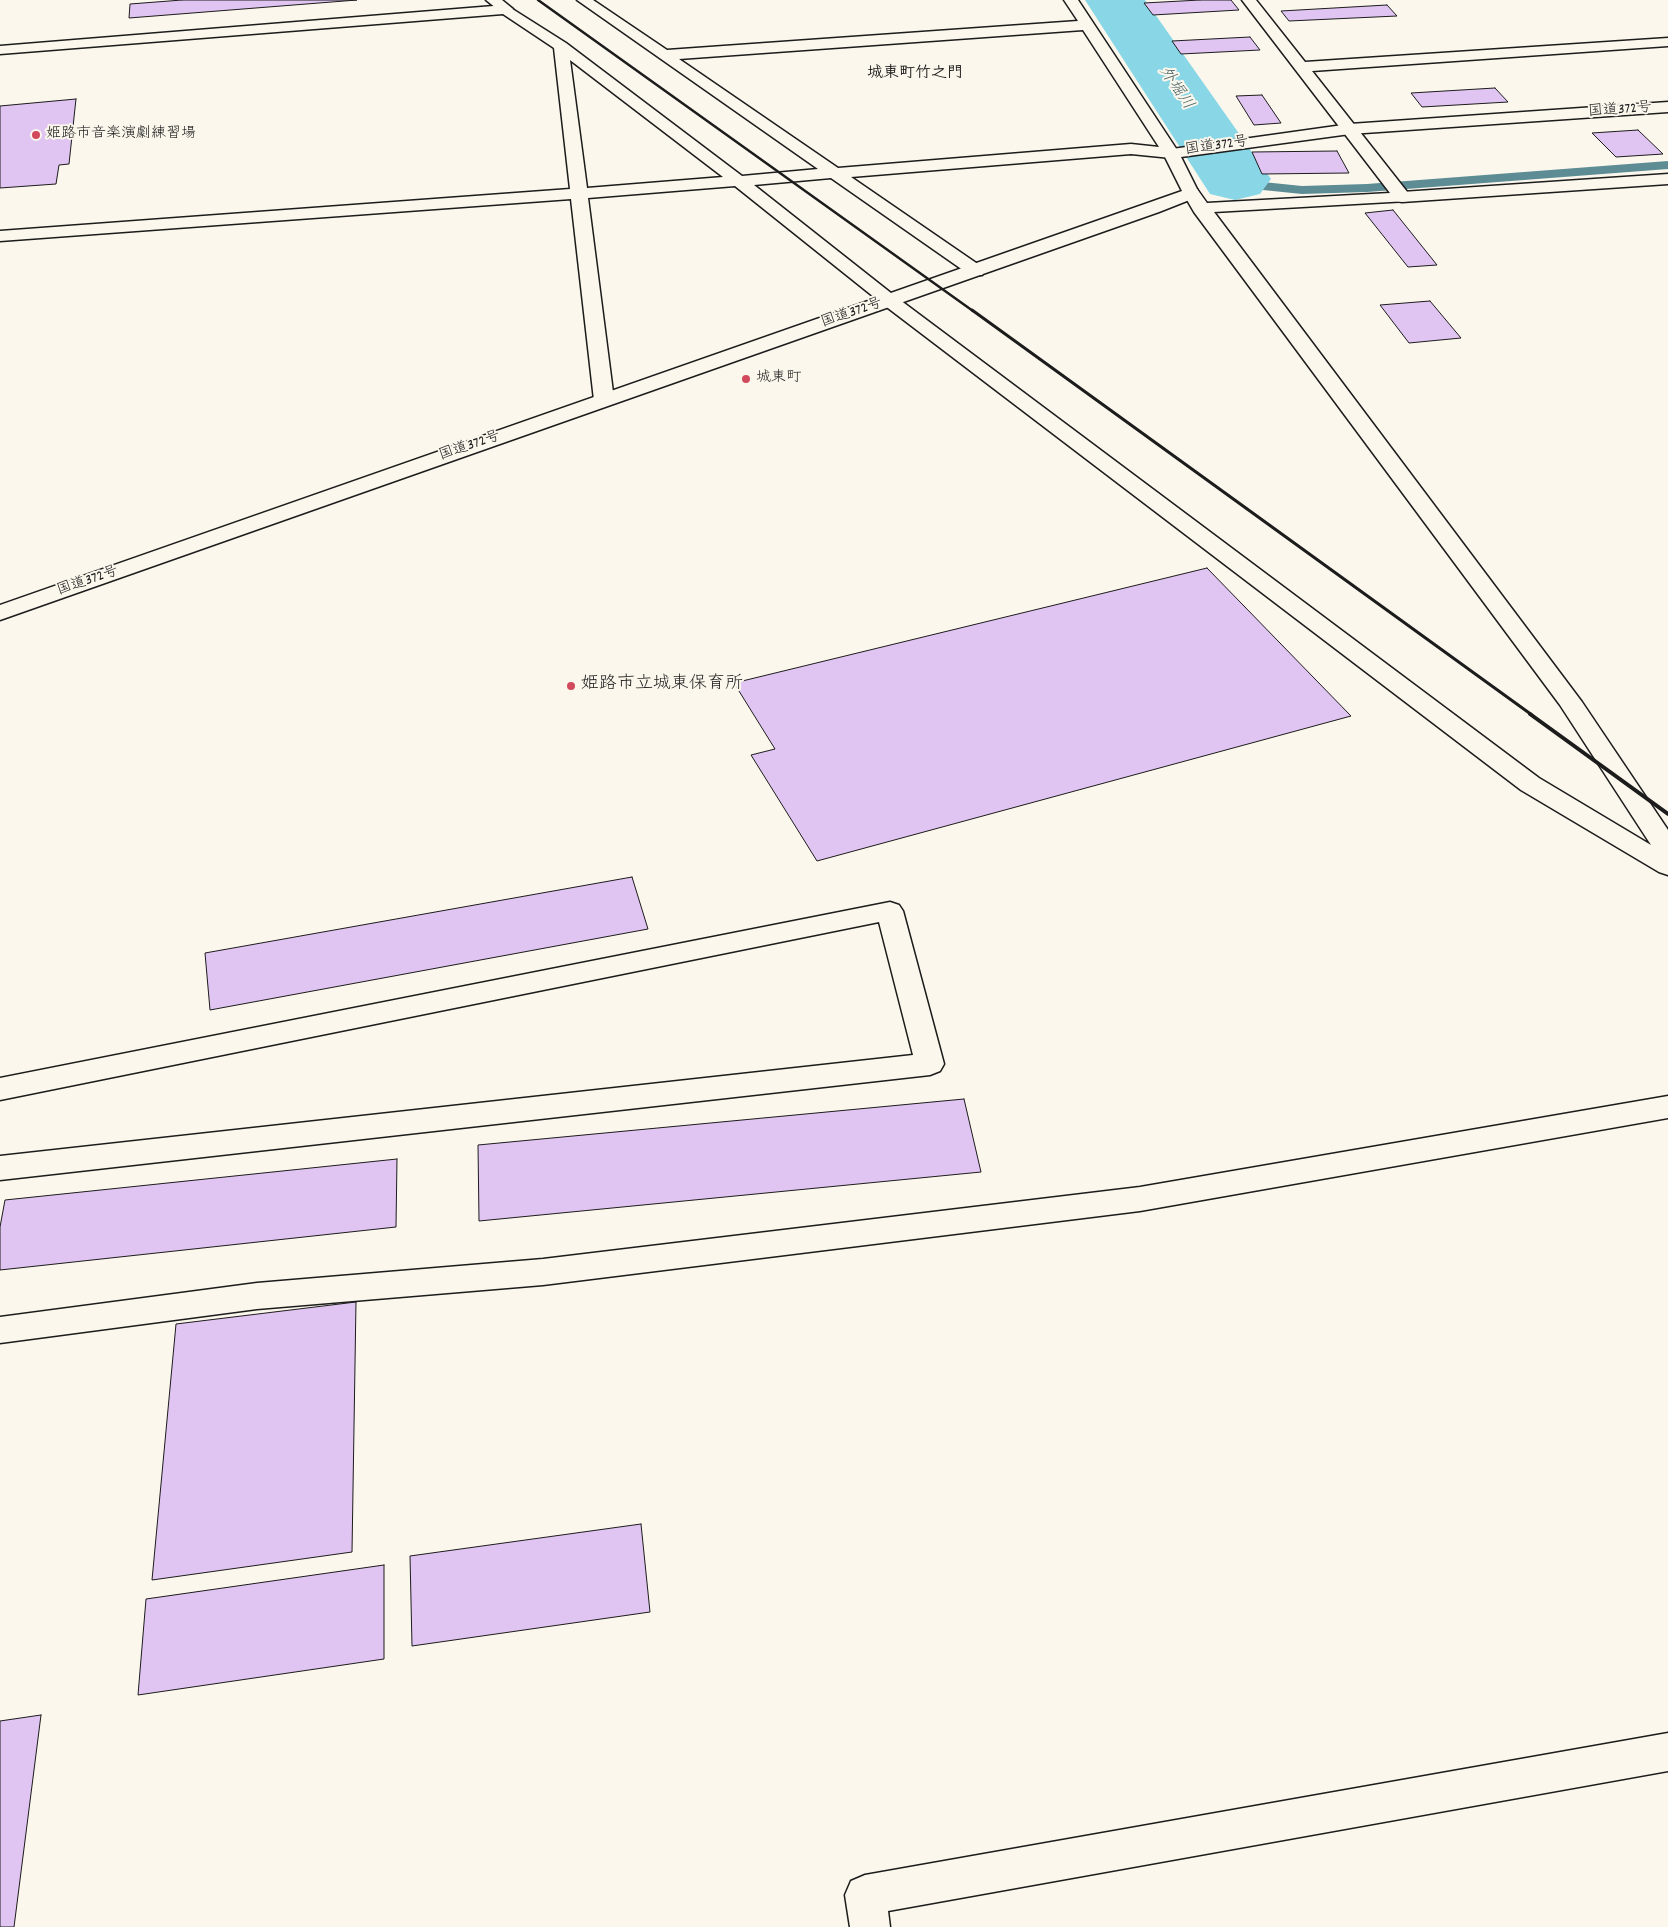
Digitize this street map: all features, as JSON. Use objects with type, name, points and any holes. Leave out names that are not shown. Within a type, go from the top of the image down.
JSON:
[{"type":"main road","points":[[493,0],[561,46],[738,181],[890,301],[1530,784],[1668,866]]},
{"type":"main road","points":[[584,0],[976,271]]},
{"type":"main road","points":[[1072,0],[1172,153]]},
{"type":"main road","points":[[1249,0],[1303,67],[1402,197]]},
{"type":"main road","points":[[0,50],[506,9]]},
{"type":"main road","points":[[666,55],[1088,25]]},
{"type":"main road","points":[[1303,67],[1668,42]]},
{"type":"main road","points":[[561,46],[577,194],[604,400]]},
{"type":"main road","name":"国道372号","points":[[0,613],[976,271],[1196,200],[1172,153],[1350,129],[1668,107]]},
{"type":"main road","points":[[0,236],[577,194],[1131,149],[1172,153]]},
{"type":"main road","points":[[1196,200],[1402,197],[1668,178]]},
{"type":"main road","points":[[1196,200],[1570,702],[1668,850]]},
{"type":"main road","points":[[0,1089],[890,911],[930,1064],[0,1168]]},
{"type":"main road","points":[[0,1330],[257,1296],[543,1272],[1140,1199],[1668,1107]]},
{"type":"main road","points":[[870,1927],[865,1895],[1668,1752]]},
{"type":"building","points":[[182,0],[357,0],[129,18],[130,4]]},
{"type":"building","points":[[1231,0],[1239,10],[1153,15],[1144,3]]},
{"type":"building","points":[[1387,5],[1397,16],[1289,21],[1281,11]]},
{"type":"building","points":[[1250,37],[1260,50],[1181,54],[1172,41]]},
{"type":"building","points":[[1495,88],[1508,102],[1422,107],[1411,93]]},
{"type":"building","points":[[1262,95],[1281,123],[1254,125],[1236,96]]},
{"type":"building","name":"姫路市音楽演劇練習場","points":[[76,99],[69,164],[59,165],[56,184],[0,188],[0,106]]},
{"type":"building","points":[[1638,130],[1663,154],[1616,157],[1592,133]]},
{"type":"building","points":[[1337,151],[1349,173],[1262,174],[1252,152]]},
{"type":"building","points":[[1393,210],[1437,265],[1408,267],[1365,213]]},
{"type":"building","points":[[1430,301],[1461,338],[1409,343],[1380,305]]},
{"type":"building","points":[[1207,568],[1351,716],[817,861],[751,755],[775,749],[734,683]]},
{"type":"building","points":[[632,877],[648,929],[210,1010],[205,953]]},
{"type":"building","points":[[964,1099],[981,1172],[479,1221],[478,1145]]},
{"type":"building","points":[[397,1159],[396,1227],[0,1270],[0,1227],[5,1200]]},
{"type":"building","points":[[356,1302],[352,1552],[152,1580],[176,1324]]},
{"type":"building","points":[[641,1524],[650,1612],[412,1646],[410,1556]]},
{"type":"building","points":[[384,1565],[384,1659],[138,1695],[146,1599]]},
{"type":"building","points":[[41,1715],[14,1927],[0,1927],[0,1721]]},
{"type":"waterway","name":"外堀川","points":[[1115,0],[1235,179]]},
{"type":"waterway","points":[[1235,179],[1263,186],[1302,190],[1367,188],[1668,165]]},
{"type":"railway","points":[[538,0],[973,311]]},
{"type":"railway","points":[[972,310],[1532,715]]},
{"type":"railway","points":[[1530,714],[1668,814]]},
{"type":"place","name":"姫路市音楽演劇練習場","points":[[36,135]]},
{"type":"place","name":"城東町","points":[[746,379]]},
{"type":"place","name":"姫路市立城東保育所","points":[[571,686]]},
{"type":"district","name":"城東町竹之門","points":[[915,75]]}]
